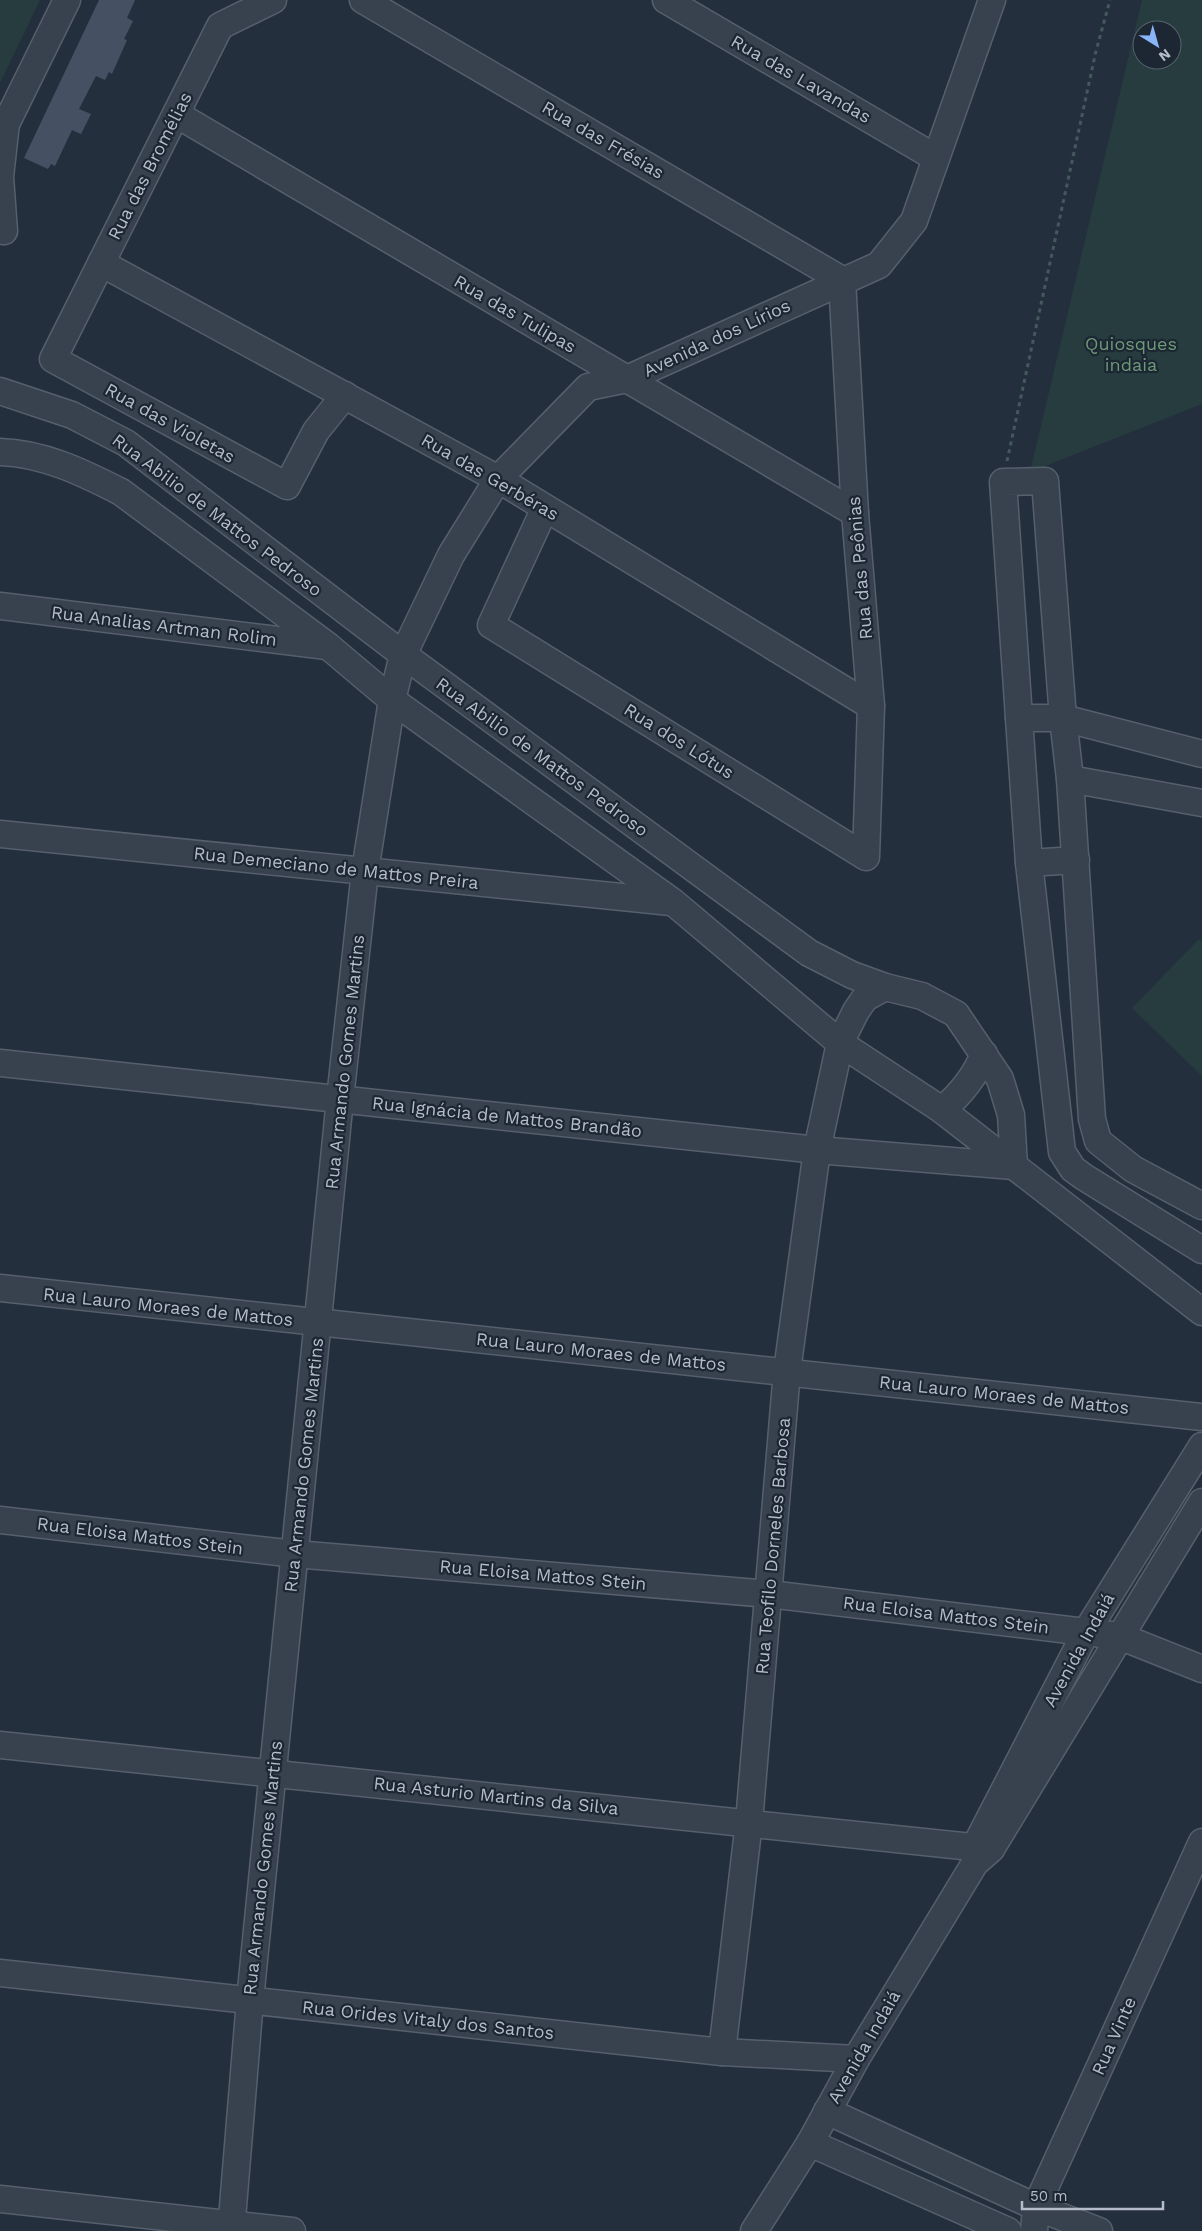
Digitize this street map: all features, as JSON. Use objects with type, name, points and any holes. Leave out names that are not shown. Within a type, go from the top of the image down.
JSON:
[{"type":"street","points":[[1,232],[0,177],[3,129],[67,0]]},
{"type":"street","name":"Rua das Bromélias","points":[[53,359],[220,26],[273,0]]},
{"type":"street","name":"Rua das Frésias","points":[[363,0],[842,280]]},
{"type":"street","name":"Rua das Lavandas","points":[[666,0],[936,158]]},
{"type":"street","name":"Avenida dos Lírios","points":[[392,700],[400,653],[493,476],[588,387],[627,379],[878,265],[914,221],[991,0]]},
{"type":"street","name":"Rua das Tulipas","points":[[176,114],[855,513]]},
{"type":"street","name":"Rua das Gerbéras","points":[[101,263],[493,476],[871,706]]},
{"type":"street","name":"Rua das Peônias","points":[[842,280],[855,513],[871,706],[866,857]]},
{"type":"street","name":"Rua das Violetas","points":[[53,359],[287,486],[316,432],[345,395]]},
{"type":"street","name":"Rua Abilio de Mattos Pedroso","points":[[0,391],[72,415],[126,443],[400,653],[809,953],[852,975],[885,987],[922,996],[956,1014],[1000,1079],[1011,1115],[1014,1166]]},
{"type":"street","points":[[0,452],[51,461],[86,474],[121,492],[328,646],[392,700],[673,902],[840,1042],[942,1110],[1202,1312]]},
{"type":"street","points":[[1084,1177],[1098,1141],[1092,1119],[1076,860],[1045,481],[1003,482],[1029,863],[1062,1152],[1073,1169],[1084,1177],[1202,1250]]},
{"type":"street","name":"Rua dos Lótus","points":[[545,508],[491,625],[866,857]]},
{"type":"street","name":"Rua Analias Artman Rolim","points":[[0,606],[328,646]]},
{"type":"street","name":"Rua Armando Gomes Martins","points":[[232,2228],[250,2000],[340,1099],[365,871],[392,700]]},
{"type":"street","points":[[1018,718],[1063,718],[1202,754]]},
{"type":"street","points":[[1070,779],[1202,803]]},
{"type":"street","name":"Rua Demeciano de Mattos Preira","points":[[0,834],[673,902]]},
{"type":"street","points":[[1029,863],[1076,860]]},
{"type":"street","name":"Rua Teofilo Dorneles Barbosa","points":[[722,2052],[749,1822],[788,1371],[817,1150],[840,1042],[856,1011],[866,998],[885,987]]},
{"type":"street","points":[[942,1110],[957,1098],[976,1073],[984,1054]]},
{"type":"street","name":"Rua Ignácia de Mattos Brandão","points":[[0,1063],[817,1150],[1014,1166]]},
{"type":"street","points":[[1098,1141],[1134,1169],[1202,1206]]},
{"type":"street","name":"Rua Lauro Moraes de Mattos","points":[[0,1288],[318,1324],[788,1371],[1202,1417]]},
{"type":"street","name":"Avenida Indaiá","points":[[980,1853],[987,1821],[1086,1632],[1202,1446]]},
{"type":"street","name":"Avenida Indaiá","points":[[754,2231],[810,2143],[856,2059],[980,1853],[1202,1502]]},
{"type":"street","name":"Rua Eloisa Mattos Stein","points":[[0,1520],[295,1554],[769,1594],[1119,1636],[1202,1669]]},
{"type":"street","name":"Rua Asturio Martins da Silva","points":[[0,1745],[749,1822],[980,1853]]},
{"type":"street","name":"Rua Vinte","points":[[1035,2219],[1202,1842]]},
{"type":"street","name":"Rua Orides Vitaly dos Santos","points":[[0,1973],[722,2052],[856,2059]]},
{"type":"street","points":[[827,2111],[1035,2219],[1099,2231]]},
{"type":"street","points":[[810,2143],[1008,2231]]},
{"type":"street","points":[[0,2199],[232,2228],[292,2231]]},
{"type":"path","points":[[1003,482],[1092,70],[1110,0]]},
{"type":"green space","points":[[0,0],[40,0],[0,83]]},
{"type":"green space","name":"Quiosques indaia","points":[[1142,0],[1202,0],[1202,404],[1030,472],[1132,42],[1132,70],[1182,70],[1182,20],[1137,20]]},
{"type":"green space","points":[[1199,939],[1202,942],[1202,1076],[1132,1008]]},
{"type":"building","points":[[99,0],[135,0],[127,18],[133,21],[124,39],[127,40],[112,74],[109,72],[105,80],[96,76],[79,109],[91,114],[81,134],[72,130],[55,166],[51,164],[48,169],[24,158]]}]
